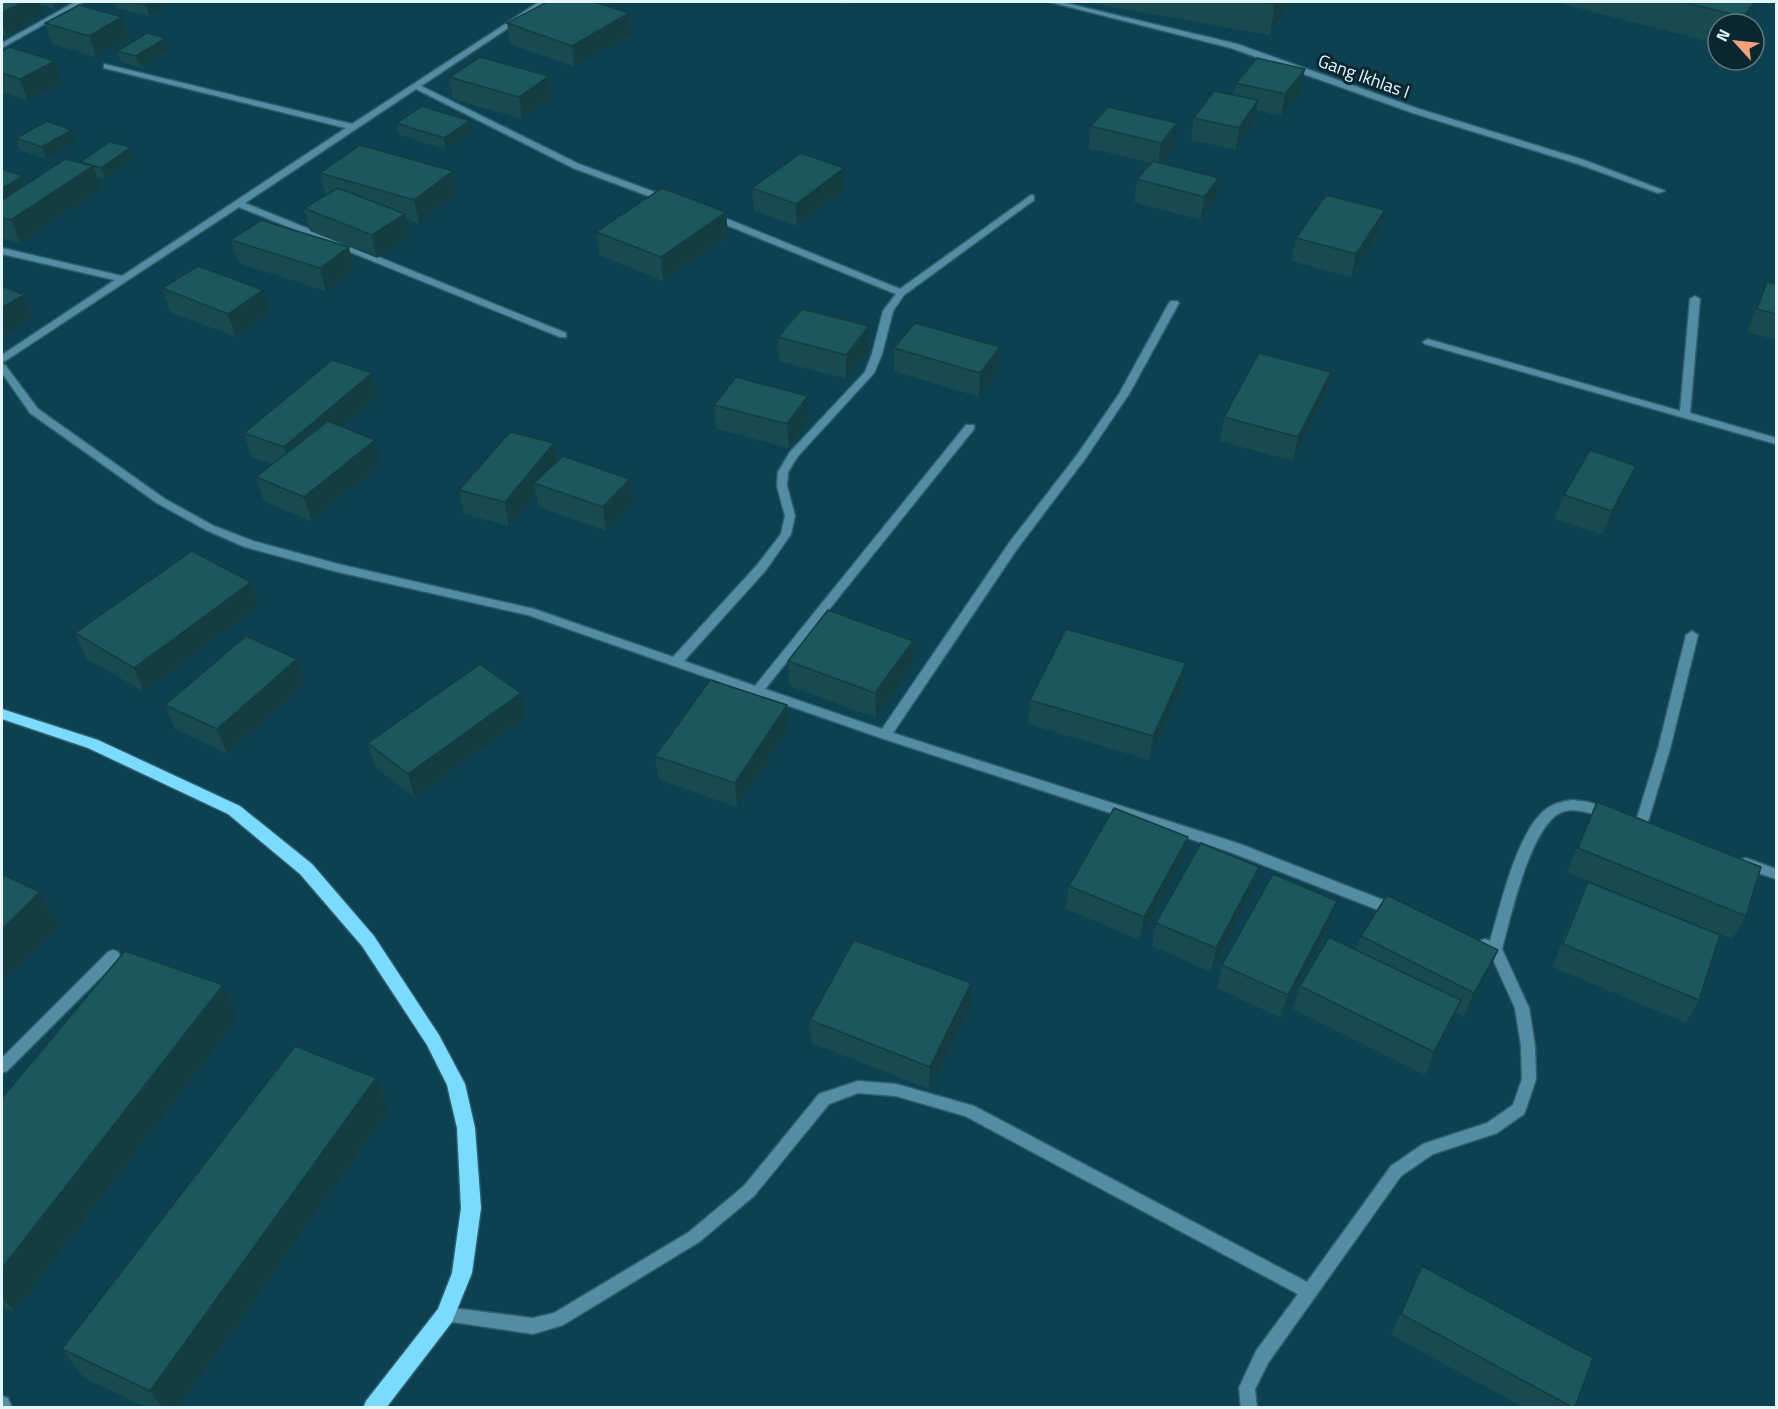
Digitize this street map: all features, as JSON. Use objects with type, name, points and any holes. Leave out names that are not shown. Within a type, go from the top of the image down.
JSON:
[{"type":"main road","points":[[2,714],[93,744],[234,810],[306,869],[368,941],[433,1040],[456,1084],[466,1128],[471,1208],[462,1273],[445,1315],[373,1407]]},
{"type":"street","points":[[2,45],[79,2]]},
{"type":"street","points":[[2,359],[543,2]]},
{"type":"street","name":"Gang Ikhlas I","points":[[1054,2],[1234,46],[1416,111],[1581,162],[1661,191]]},
{"type":"street","points":[[107,66],[352,127]]},
{"type":"street","points":[[415,86],[576,166],[674,202]]},
{"type":"street","points":[[676,662],[762,567],[786,534],[790,516],[782,486],[783,472],[794,454],[869,373],[877,354],[888,311],[901,293],[1031,198]]},
{"type":"street","points":[[238,203],[564,335]]},
{"type":"street","points":[[705,213],[901,293]]},
{"type":"street","points":[[2,250],[123,279]]},
{"type":"street","points":[[1685,415],[1695,299]]},
{"type":"street","points":[[885,735],[1013,546],[1081,457],[1124,394],[1174,303]]},
{"type":"street","points":[[1428,342],[1776,441]]},
{"type":"street","points":[[2,367],[34,411],[160,501],[210,528],[249,544],[338,568],[530,612],[885,735],[1235,848],[1408,916]]},
{"type":"street","points":[[758,690],[970,428]]},
{"type":"street","points":[[1249,1407],[1247,1388],[1262,1357],[1396,1172],[1428,1149],[1492,1128],[1519,1109],[1529,1079],[1528,1046],[1522,1008],[1495,949],[1529,842],[1538,825],[1553,810],[1575,804],[1646,827],[1692,635]]},
{"type":"street","points":[[1735,859],[1776,874]]},
{"type":"street","points":[[1473,941],[1495,949]]},
{"type":"street","points":[[2,1067],[113,956]]},
{"type":"street","points":[[445,1315],[533,1326],[558,1320],[694,1237],[749,1191],[805,1120],[824,1100],[858,1087],[896,1090],[969,1112],[1310,1292]]},
{"type":"building","points":[[2,2],[23,2],[2,13]]},
{"type":"building","points":[[131,2],[152,2],[146,5]]},
{"type":"building","points":[[547,2],[594,2],[629,13],[572,46],[507,23]]},
{"type":"building","points":[[1683,2],[1755,2],[1747,12],[1723,12]]},
{"type":"building","points":[[79,5],[122,17],[89,36],[45,23]]},
{"type":"building","points":[[147,33],[166,38],[136,56],[117,51]]},
{"type":"building","points":[[10,47],[55,61],[20,79],[2,73],[2,51]]},
{"type":"building","points":[[480,57],[549,76],[519,97],[449,77]]},
{"type":"building","points":[[1257,58],[1305,69],[1285,94],[1236,83]]},
{"type":"building","points":[[1214,91],[1258,100],[1239,128],[1194,118]]},
{"type":"building","points":[[422,106],[470,121],[444,138],[396,123]]},
{"type":"building","points":[[1108,107],[1177,123],[1161,143],[1091,126]]},
{"type":"building","points":[[47,121],[72,130],[42,147],[16,138]]},
{"type":"building","points":[[110,142],[131,147],[101,168],[80,162]]},
{"type":"building","points":[[360,145],[453,171],[414,200],[320,173]]},
{"type":"building","points":[[801,153],[844,168],[796,204],[752,188]]},
{"type":"building","points":[[65,159],[93,166],[11,220],[2,218],[2,200]]},
{"type":"building","points":[[1153,161],[1219,178],[1204,197],[1137,179]]},
{"type":"building","points":[[2,169],[23,176],[2,189]]},
{"type":"building","points":[[338,188],[405,214],[372,235],[304,208]]},
{"type":"building","points":[[662,188],[726,212],[661,257],[596,232]]},
{"type":"building","points":[[1326,195],[1385,210],[1356,254],[1296,238]]},
{"type":"building","points":[[261,220],[349,247],[320,268],[231,240]]},
{"type":"building","points":[[198,266],[263,290],[228,314],[162,288]]},
{"type":"building","points":[[1767,282],[1776,284],[1776,314],[1757,309]]},
{"type":"building","points":[[2,286],[24,295],[2,308]]},
{"type":"building","points":[[802,309],[869,326],[846,355],[778,337]]},
{"type":"building","points":[[915,323],[1000,347],[980,373],[894,348]]},
{"type":"building","points":[[1259,353],[1331,372],[1298,437],[1224,417]]},
{"type":"building","points":[[332,360],[372,373],[284,447],[244,433]]},
{"type":"building","points":[[736,377],[808,396],[787,424],[714,405]]},
{"type":"building","points":[[328,421],[375,440],[304,497],[256,477]]},
{"type":"building","points":[[510,432],[554,443],[505,502],[459,490]]},
{"type":"building","points":[[1590,450],[1636,466],[1612,511],[1564,495]]},
{"type":"building","points":[[563,456],[630,479],[603,507],[534,483]]},
{"type":"building","points":[[192,551],[251,582],[134,668],[75,633]]},
{"type":"building","points":[[828,610],[913,641],[875,693],[788,661]]},
{"type":"building","points":[[1066,629],[1186,663],[1153,736],[1030,700]]},
{"type":"building","points":[[246,636],[297,659],[217,729],[165,705]]},
{"type":"building","points":[[480,664],[521,693],[408,774],[368,743]]},
{"type":"building","points":[[710,680],[787,705],[735,783],[655,756]]},
{"type":"building","points":[[1597,802],[1761,867],[1746,916],[1578,848]]},
{"type":"building","points":[[1114,808],[1188,837],[1144,917],[1069,886]]},
{"type":"building","points":[[1201,843],[1259,867],[1216,948],[1156,923]]},
{"type":"building","points":[[2,874],[40,892],[2,929]]},
{"type":"building","points":[[1273,874],[1337,901],[1288,995],[1222,965]]},
{"type":"building","points":[[1588,882],[1720,935],[1699,1000],[1563,944]]},
{"type":"building","points":[[1387,895],[1498,950],[1474,993],[1361,936]]},
{"type":"building","points":[[1329,937],[1461,1000],[1434,1052],[1300,986]]},
{"type":"building","points":[[854,940],[971,983],[930,1067],[810,1020]]},
{"type":"building","points":[[125,951],[223,985],[2,1268],[2,1098]]},
{"type":"building","points":[[295,1046],[376,1078],[150,1391],[62,1349]]},
{"type":"building","points":[[1422,1266],[1593,1358],[1575,1407],[1401,1314]]}]
